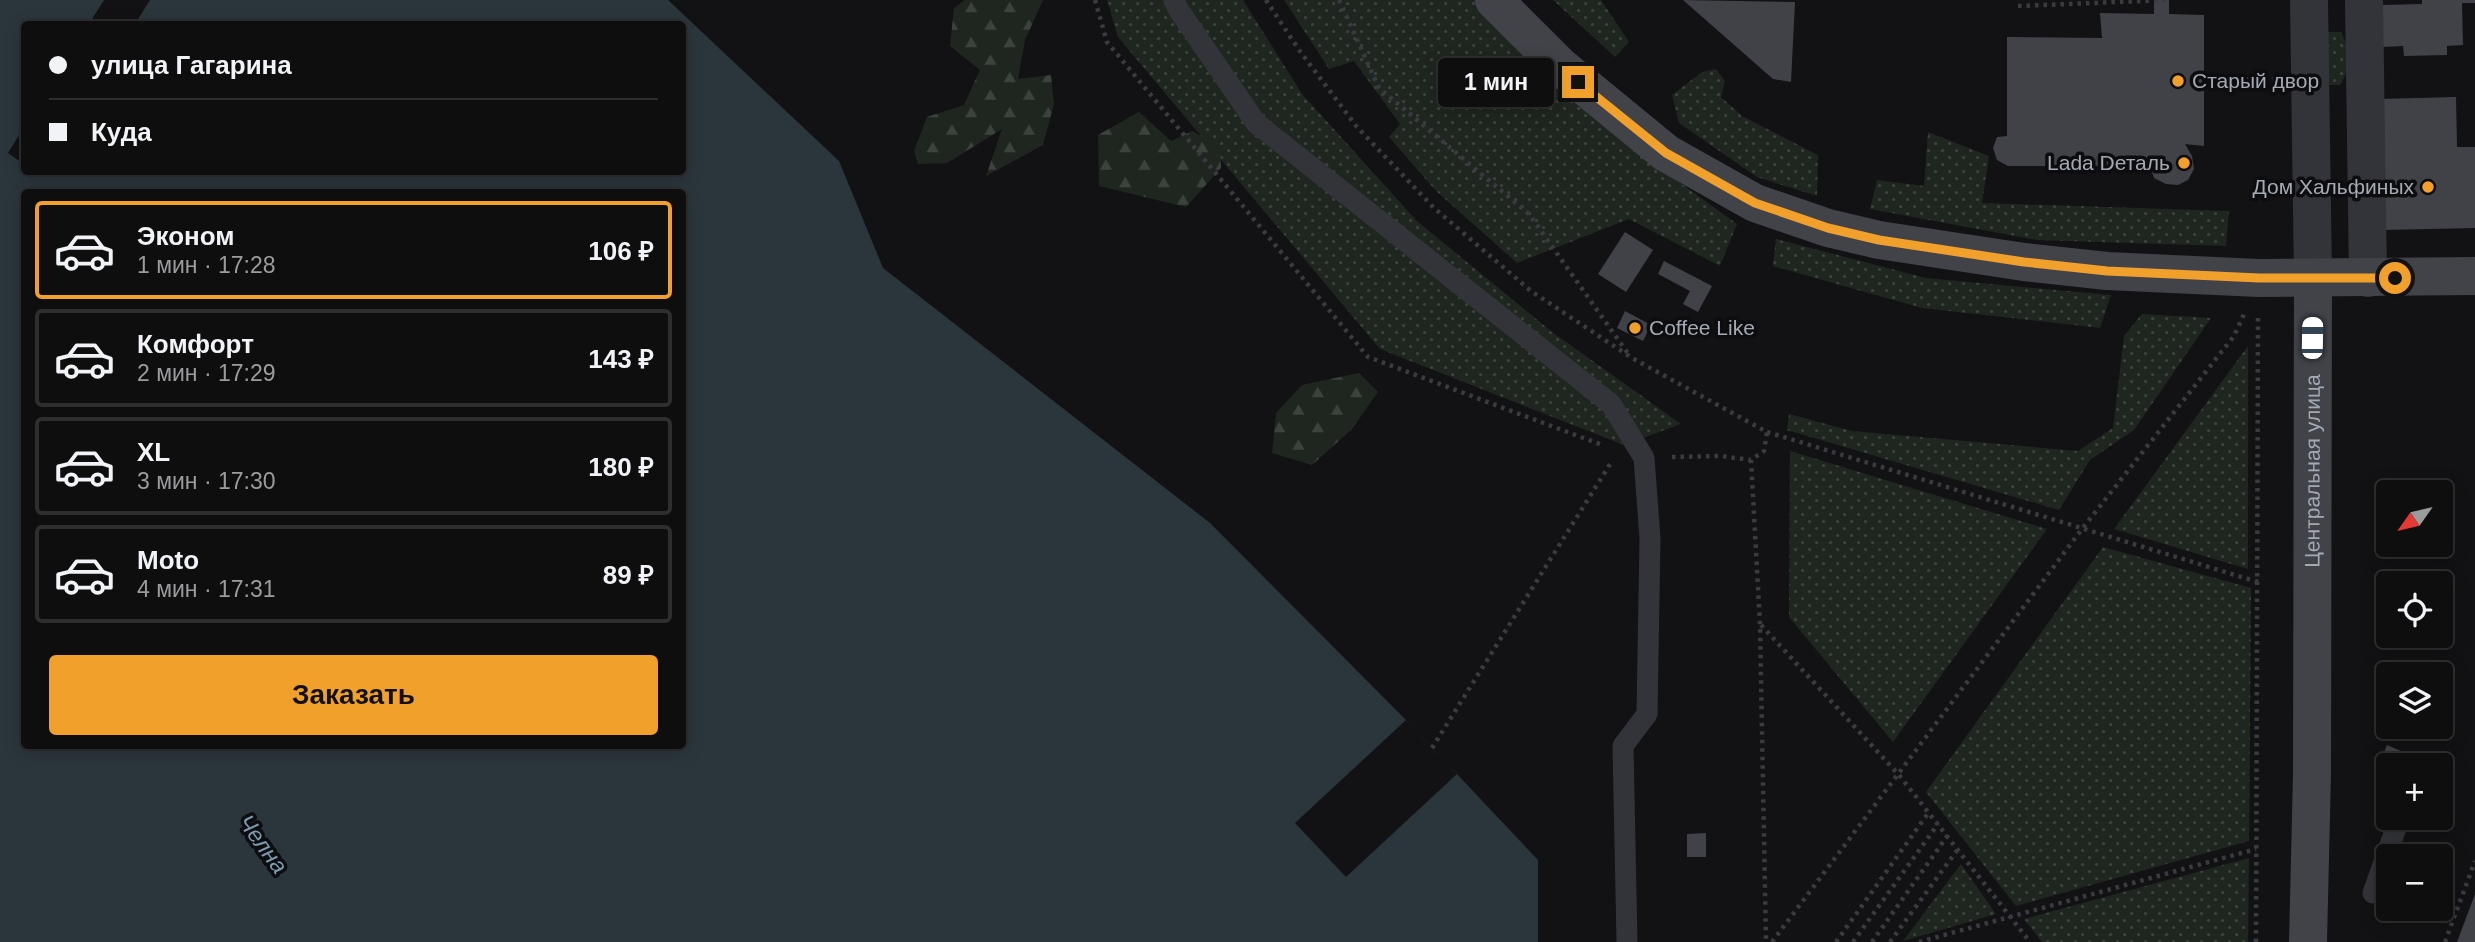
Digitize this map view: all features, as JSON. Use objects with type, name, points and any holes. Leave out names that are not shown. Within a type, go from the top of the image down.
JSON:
[{"type":"street","points":[[1494,0],[1560,66],[1666,153],[1755,203],[1828,228],[1879,240],[2107,271],[2259,278],[2475,276]]},
{"type":"street","points":[[2309,10],[2364,10],[2368,278]]},
{"type":"street","name":"Центральная улица","points":[[2308,942],[2312,774],[2313,278],[2309,10]]},
{"type":"street","points":[[2311,145],[2366,146]]},
{"type":"lane","points":[[1174,0],[1256,123],[1611,404],[1644,458],[1650,538],[1647,714],[1623,746],[1627,942]]},
{"type":"lane","points":[[2373,892],[2395,830]]},
{"type":"path","points":[[1096,0],[1107,42],[1368,356],[1618,451],[1644,458],[1720,456],[1751,460]]},
{"type":"path","points":[[1339,0],[1379,88],[1529,214],[1632,358]]},
{"type":"path","points":[[2018,6],[2168,0]]},
{"type":"path","points":[[2204,80],[2310,79]]},
{"type":"path","points":[[1772,942],[2082,530],[2234,336],[2259,278]]},
{"type":"path","points":[[2256,942],[2259,278]]},
{"type":"path","points":[[1767,432],[2258,582]]},
{"type":"path","points":[[1432,748],[1618,451]]},
{"type":"path","points":[[1760,624],[1899,775],[2030,942]]},
{"type":"path","points":[[1836,942],[1929,812]]},
{"type":"path","points":[[1853,942],[1938,824]]},
{"type":"path","points":[[1872,942],[1948,835]]},
{"type":"path","points":[[1890,942],[1958,849]]},
{"type":"path","points":[[1919,942],[2256,849]]},
{"type":"path","points":[[2445,942],[2475,861]]},
{"type":"green space","points":[[965,0],[1043,0],[1025,40],[1018,79],[1051,75],[1054,104],[1043,145],[986,176],[1002,129],[947,163],[918,164],[914,151],[927,117],[964,105],[980,70],[950,46],[954,8]]},
{"type":"green space","points":[[1107,0],[1243,0],[1302,94],[1417,221],[1552,332],[1681,424],[1624,445],[1380,349],[1118,37]]},
{"type":"green space","points":[[1284,0],[1476,0],[1632,148],[1737,224],[1720,266],[1629,219],[1517,263],[1436,191],[1389,137],[1400,124],[1354,61],[1329,69]]},
{"type":"green space","points":[[1553,0],[1601,0],[1629,42],[1615,57]]},
{"type":"green space","points":[[2323,32],[2341,32],[2346,45],[2348,66],[2340,85],[2323,85]]},
{"type":"green space","points":[[1716,69],[1725,81],[1721,97],[1742,116],[1818,155],[1817,196],[1757,177],[1679,123],[1672,95],[1702,72]]},
{"type":"green space","points":[[1139,112],[1171,141],[1192,131],[1220,147],[1221,168],[1186,207],[1099,186],[1098,135]]},
{"type":"green space","points":[[1928,132],[1989,156],[1982,203],[2229,211],[2226,246],[2037,240],[1870,209],[1877,180],[1924,186]]},
{"type":"green space","points":[[1776,239],[1926,278],[2111,295],[2100,328],[1922,308],[1773,266]]},
{"type":"green space","points":[[2142,314],[2211,318],[2134,430],[2090,460],[2059,510],[1787,430],[1789,414],[1852,431],[2078,451],[2113,428],[2124,336]]},
{"type":"green space","points":[[2248,346],[2248,569],[2114,529]]},
{"type":"green space","points":[[1359,373],[1378,392],[1351,430],[1312,465],[1272,453],[1276,413],[1302,385]]},
{"type":"green space","points":[[1790,451],[2047,529],[1893,742],[1789,617]]},
{"type":"green space","points":[[2103,547],[2251,588],[2249,841],[2016,906],[1926,792]]},
{"type":"green space","points":[[2249,858],[2248,942],[2042,942],[2024,919]]},
{"type":"green space","points":[[1961,864],[1996,914],[1903,941]]},
{"type":"water","name":"Челна","points":[[0,0],[104,0],[91,21],[21,21],[21,132],[8,153],[21,162],[21,175],[686,175],[686,21],[137,21],[150,0],[668,0],[839,161],[883,268],[1210,523],[1406,720],[1538,860],[1538,942],[0,942]]},
{"type":"pier","points":[[1406,720],[1457,774],[1346,877],[1295,823]]},
{"type":"building","points":[[1683,0],[1795,2],[1791,82],[1773,79]]},
{"type":"building","points":[[2154,0],[2169,0],[2169,14],[2204,15],[2204,146],[2185,144],[2192,156],[2194,169],[2188,180],[2178,185],[2166,184],[2154,178],[2150,166],[2008,166],[1997,160],[1993,148],[1997,137],[2007,136],[2007,37],[2102,38],[2100,13],[2154,14]]},
{"type":"building","points":[[2422,0],[2475,0],[2475,3],[2462,3],[2463,45],[2447,46],[2447,55],[2404,56],[2403,46],[2383,47],[2382,5],[2422,4]]},
{"type":"building","name":"Дом Хальфиных","points":[[2456,97],[2457,147],[2475,147],[2475,228],[2383,230],[2379,99]]},
{"type":"building","points":[[1625,232],[1653,250],[1626,292],[1598,274]]},
{"type":"building","points":[[1664,261],[1712,286],[1698,312],[1683,304],[1690,291],[1658,274]]},
{"type":"building","points":[[1625,311],[1651,325],[1643,341],[1617,328]]},
{"type":"building","points":[[2387,745],[2401,751],[2400,753],[2384,753]]},
{"type":"building","points":[[1706,833],[1706,857],[1687,857],[1687,834]]},
{"type":"building","points":[[2475,894],[2475,942],[2457,942]]},
{"type":"place","name":"Старый двор","points":[[2178,81]]},
{"type":"place","name":"Lada Dеталь","points":[[2184,163]]},
{"type":"place","name":"Дом Хальфиных","points":[[2428,187]]},
{"type":"place","name":"Coffee Like","points":[[1635,328]]},
{"type":"route","points":[[1578,82],[1666,153],[1755,203],[1828,228],[1879,240],[2024,262],[2107,271],[2259,278],[2395,278]]}]
